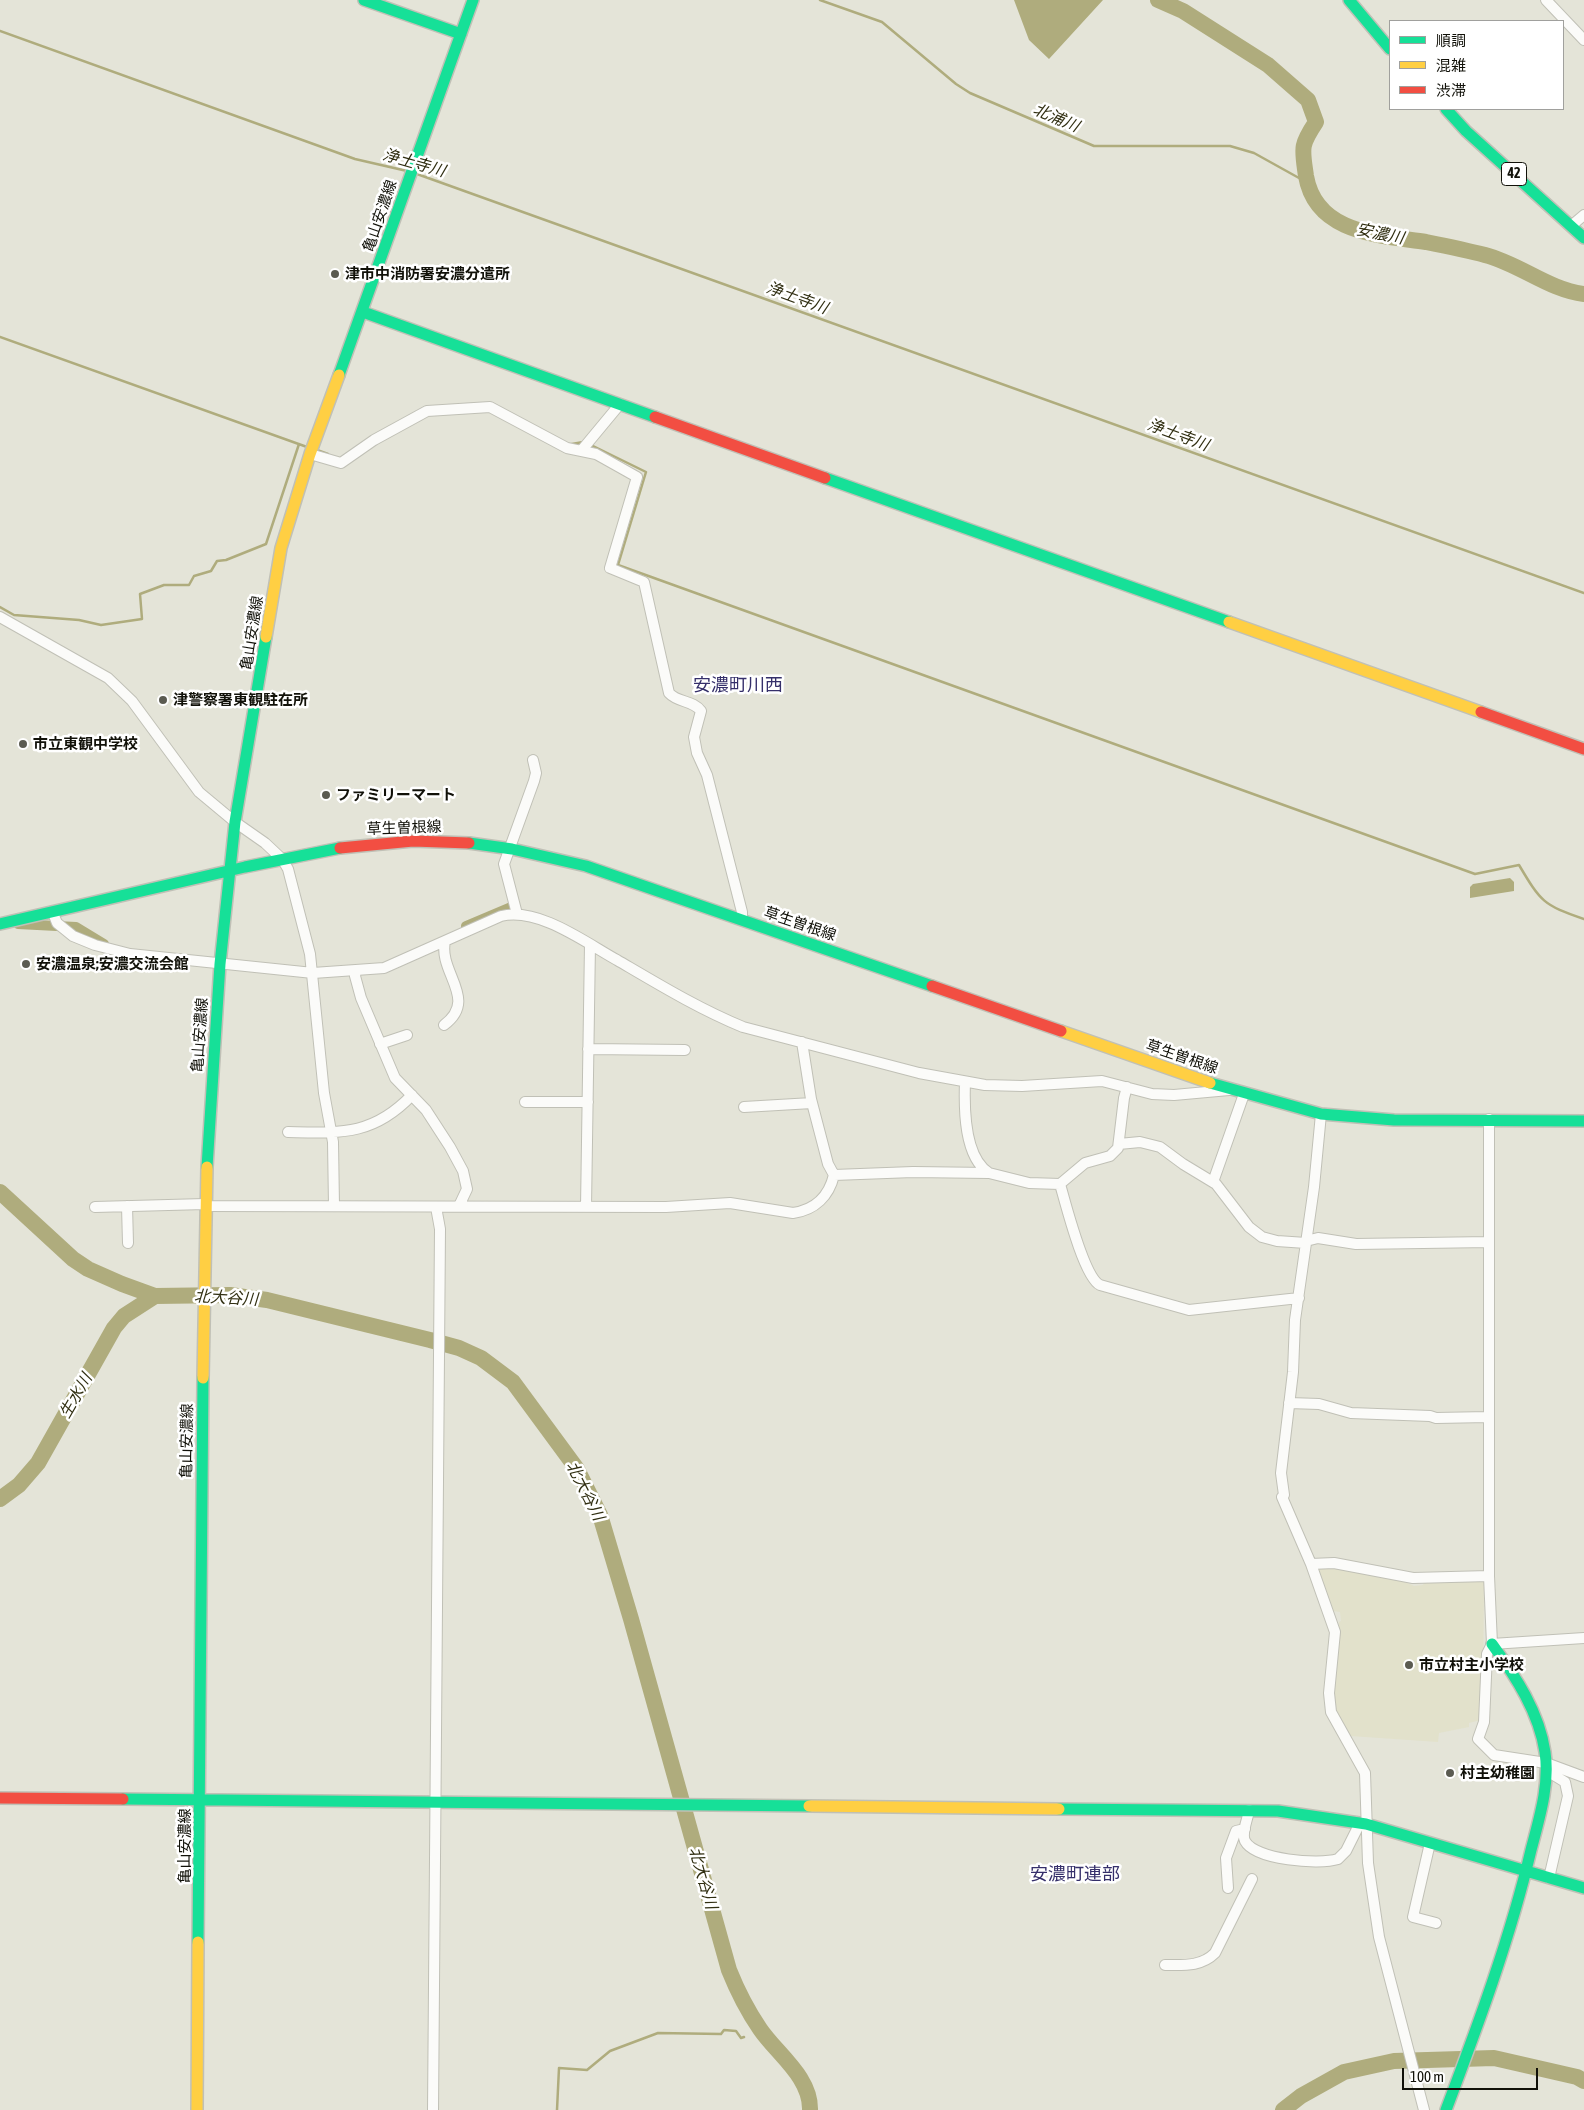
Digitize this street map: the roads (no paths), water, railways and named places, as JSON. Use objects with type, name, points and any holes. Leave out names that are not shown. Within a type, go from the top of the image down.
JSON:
[{"type":"main road","points":[[364,0],[461,34]]},
{"type":"main road","name":"亀山安濃線","points":[[197,2110],[205,1205],[220,964],[235,822],[281,548],[316,438],[363,312],[473,0]]},
{"type":"main road","points":[[1349,0],[1389,48]]},
{"type":"main road","name":"42","points":[[1447,110],[1466,131],[1584,238]]},
{"type":"main road","points":[[363,312],[1584,749]]},
{"type":"main road","name":"草生曽根線","points":[[0,924],[53,913],[229,868],[331,848],[390,842],[458,842],[510,848],[586,866],[1232,1090],[1321,1114],[1394,1120],[1584,1121]]},
{"type":"main road","points":[[1446,2110],[1506,1948],[1527,1871],[1545,1788],[1546,1767],[1541,1732],[1505,1661],[1492,1644]]},
{"type":"main road","points":[[0,1798],[1296,1812],[1363,1823],[1584,1888]]},
{"type":"street","points":[[1546,0],[1584,40]]},
{"type":"street","points":[[1571,226],[1584,215]]},
{"type":"street","points":[[581,451],[620,404]]},
{"type":"street","points":[[311,453],[341,463],[374,440],[427,412],[490,407],[567,448],[596,454],[637,477],[610,568],[644,582],[669,693],[675,699],[697,705],[701,711],[694,737],[696,753],[707,775],[742,912],[742,920]]},
{"type":"street","points":[[0,617],[108,678],[132,701],[199,792],[235,822],[265,843],[282,859],[292,878],[313,973],[324,1093],[332,1133],[334,1206]]},
{"type":"street","points":[[517,914],[505,874],[504,864],[536,774],[533,760]]},
{"type":"street","points":[[53,913],[57,923],[73,936],[95,946],[149,957],[313,973],[384,968],[501,916],[517,914],[545,921],[722,1018],[743,1027],[919,1073],[965,1082],[1004,1086],[1102,1082],[1152,1094],[1174,1095],[1232,1090]]},
{"type":"street","points":[[444,1025],[459,1009],[459,1000],[448,966],[445,941]]},
{"type":"street","points":[[586,1206],[590,944]]},
{"type":"street","points":[[356,971],[355,976],[361,998],[395,1078],[426,1110],[463,1171],[468,1189],[459,1206]]},
{"type":"street","points":[[380,1044],[407,1035]]},
{"type":"street","points":[[95,1207],[205,1205],[666,1207],[730,1203],[794,1213],[813,1206],[823,1198],[832,1186],[834,1175],[828,1164],[812,1102],[802,1042]]},
{"type":"street","points":[[588,1049],[684,1050]]},
{"type":"street","points":[[965,1082],[965,1105],[973,1156],[982,1169],[989,1173],[1029,1184],[1060,1184],[1085,1163],[1113,1154],[1119,1144],[1127,1087]]},
{"type":"street","points":[[1213,1182],[1244,1094]]},
{"type":"street","points":[[288,1132],[332,1133],[378,1124],[412,1095]]},
{"type":"street","points":[[525,1102],[588,1102]]},
{"type":"street","points":[[744,1107],[812,1102]]},
{"type":"street","points":[[1321,1114],[1281,1473],[1284,1495],[1282,1498],[1311,1564],[1335,1632],[1329,1694],[1331,1712],[1365,1773],[1363,1823],[1378,1928],[1424,2110]]},
{"type":"street","points":[[1489,1119],[1488,1418],[1489,1576],[1492,1644],[1487,1654],[1484,1722],[1478,1739],[1494,1755],[1584,1777]]},
{"type":"street","points":[[1119,1144],[1145,1142],[1160,1147],[1183,1164],[1213,1182],[1249,1228],[1262,1237],[1277,1241],[1306,1242],[1318,1238],[1356,1244],[1489,1242]]},
{"type":"street","points":[[834,1175],[913,1172],[989,1173]]},
{"type":"street","points":[[1060,1184],[1074,1231],[1092,1278],[1100,1285],[1189,1310],[1299,1298]]},
{"type":"street","points":[[128,1206],[128,1243]]},
{"type":"street","points":[[433,2110],[437,1501],[440,1356],[440,1229],[436,1207]]},
{"type":"street","points":[[1289,1403],[1319,1404],[1351,1413],[1430,1416],[1436,1418],[1488,1418]]},
{"type":"street","points":[[1311,1564],[1334,1563],[1413,1578],[1489,1576]]},
{"type":"street","points":[[1492,1644],[1584,1638]]},
{"type":"street","points":[[1546,1767],[1566,1782],[1568,1796],[1549,1878]]},
{"type":"street","points":[[1249,1810],[1245,1829],[1245,1841],[1260,1854],[1289,1860],[1332,1861],[1343,1855],[1363,1823]]},
{"type":"street","points":[[1228,1888],[1226,1858],[1236,1831],[1245,1829]]},
{"type":"street","points":[[1430,1843],[1413,1917],[1436,1923]]},
{"type":"street","points":[[1164,1965],[1192,1965],[1207,1961],[1215,1953],[1252,1879]]},
{"type":"waterway","name":"北浦川","points":[[820,0],[882,22],[956,84],[970,93],[1094,146],[1230,146],[1254,153],[1308,183]]},
{"type":"waterway","name":"安濃川","points":[[1158,0],[1183,11],[1268,65],[1308,100],[1316,122],[1305,142],[1306,176],[1312,195],[1322,210],[1336,221],[1370,233],[1426,242],[1485,255],[1510,264],[1571,292],[1584,294]]},
{"type":"waterway","name":"浄土寺川","points":[[0,31],[355,159],[407,171]]},
{"type":"waterway","name":"浄土寺川","points":[[417,174],[1584,593]]},
{"type":"waterway","points":[[0,337],[307,447]]},
{"type":"waterway","points":[[572,444],[583,442]]},
{"type":"waterway","points":[[0,607],[14,615],[79,620],[101,625],[142,619],[140,594],[164,585],[189,585],[194,576],[211,571],[217,561],[226,560],[266,544],[299,444]]},
{"type":"waterway","points":[[591,445],[646,472],[618,565],[1475,874],[1519,865],[1538,895],[1544,901],[1551,906],[1584,919]]},
{"type":"waterway","points":[[317,450],[328,454]]},
{"type":"waterway","points":[[466,926],[511,907]]},
{"type":"waterway","points":[[18,924],[76,927],[104,944]]},
{"type":"waterway","name":"北大谷川","points":[[0,1192],[73,1259],[88,1269],[122,1284],[155,1296],[230,1295],[267,1300],[430,1340],[459,1348],[481,1358],[513,1382],[577,1469],[600,1515],[729,1970],[755,2022],[799,2076],[809,2098],[810,2110]]},
{"type":"waterway","name":"生水川","points":[[0,1499],[19,1485],[38,1463],[114,1328],[124,1316],[155,1296]]},
{"type":"waterway","points":[[557,2110],[559,2068],[587,2070],[610,2051],[658,2033],[721,2034],[724,2030],[736,2031],[741,2038],[744,2037]]},
{"type":"waterway","points":[[1283,2110],[1301,2096],[1344,2072],[1394,2061],[1494,2058],[1577,2077],[1584,2081]]},
{"type":"place","name":"津市中消防署安濃分遣所","points":[[335,274]]},
{"type":"place","name":"津警察署東観駐在所","points":[[163,700]]},
{"type":"place","name":"市立東観中学校","points":[[23,744]]},
{"type":"place","name":"ファミリーマート","points":[[326,795]]},
{"type":"place","name":"安濃温泉;安濃交流会館","points":[[26,964]]},
{"type":"place","name":"市立村主小学校","points":[[1409,1665]]},
{"type":"place","name":"村主幼稚園","points":[[1450,1773]]},
{"type":"district","name":"安濃町川西","points":[[738,685]]},
{"type":"district","name":"安濃町連部","points":[[1075,1874]]}]
